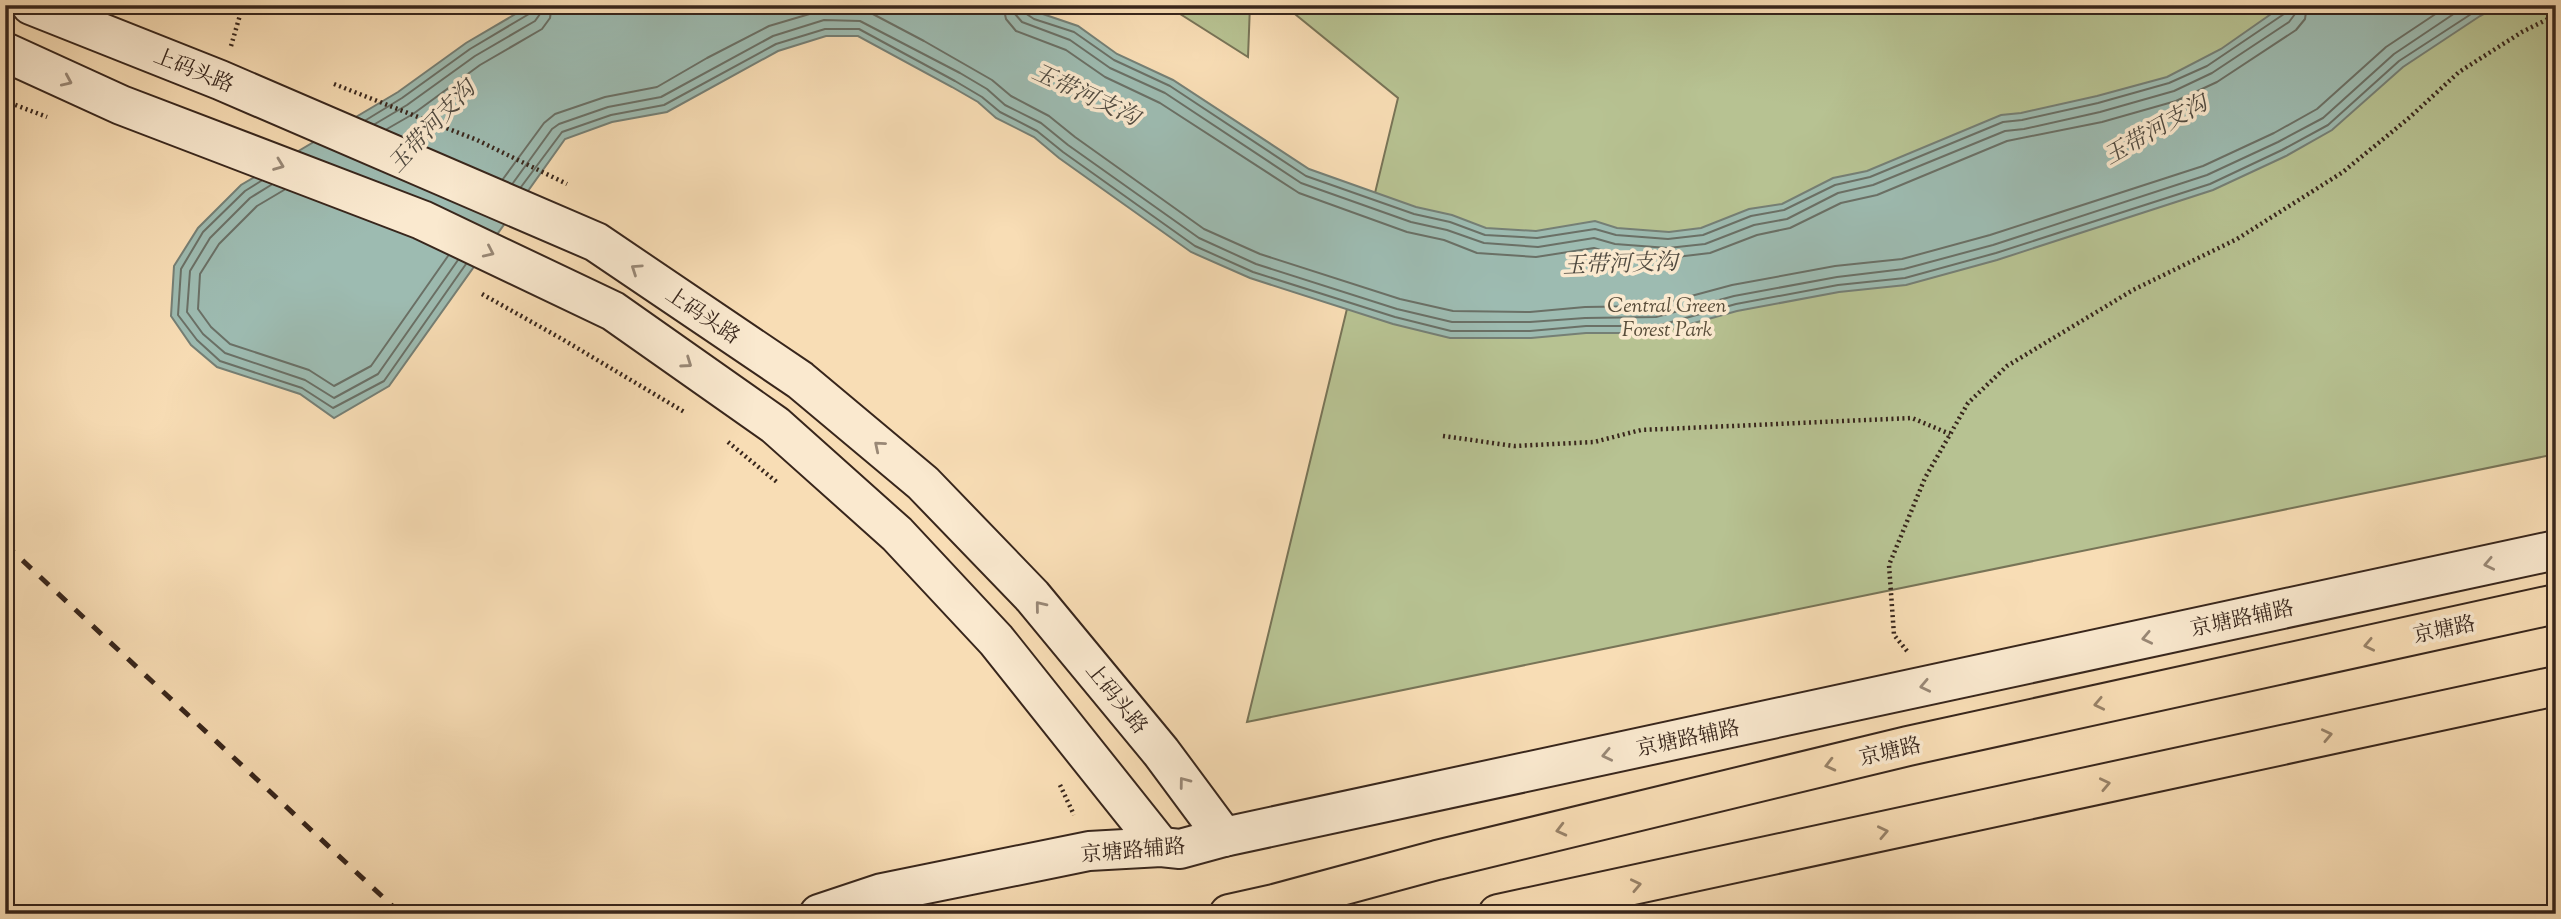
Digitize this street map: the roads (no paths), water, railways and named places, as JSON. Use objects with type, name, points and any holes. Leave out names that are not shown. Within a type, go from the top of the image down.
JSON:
[{"type":"highway","name":"京塘路","points":[[1229,914],[1437,860],[1908,746],[2556,604]]},
{"type":"highway","points":[[1497,914],[2556,686]]},
{"type":"main road","name":"上码头路","points":[[30,5],[220,80],[596,242],[800,380],[923,483],[1032,596],[1161,752],[1224,837]]},
{"type":"main road","points":[[5,52],[121,105],[422,220],[612,311],[775,425],[897,534],[996,640],[1161,847]]},
{"type":"main road","name":"京塘路辅路","points":[[819,914],[882,893],[1089,851],[1161,847],[1180,849],[1224,837],[2556,550]]},
{"type":"water","name":"玉带河支沟","points":[[531,5],[1025,5],[1078,26],[1117,54],[1173,80],[1309,169],[1416,207],[1452,215],[1486,228],[1536,231],[1595,221],[1617,228],[1669,232],[1701,228],[1749,209],[1782,204],[1833,178],[1867,171],[2001,115],[2097,96],[2167,77],[2221,49],[2284,5],[2500,5],[2403,67],[2332,130],[2286,156],[2213,190],[1997,260],[1906,285],[1839,292],[1737,311],[1658,333],[1586,333],[1531,338],[1450,338],[1393,324],[1250,278],[1191,252],[1059,158],[1034,137],[996,118],[978,102],[952,87],[858,36],[826,36],[778,51],[667,112],[612,122],[565,139],[389,386],[334,418],[300,394],[217,367],[191,345],[171,316],[174,266],[198,228],[241,185],[398,92],[466,43]]},
{"type":"railway","points":[[5,544],[401,914]]},
{"type":"park label","name":"Central Green Forest Park","points":[[1667,317]]}]
